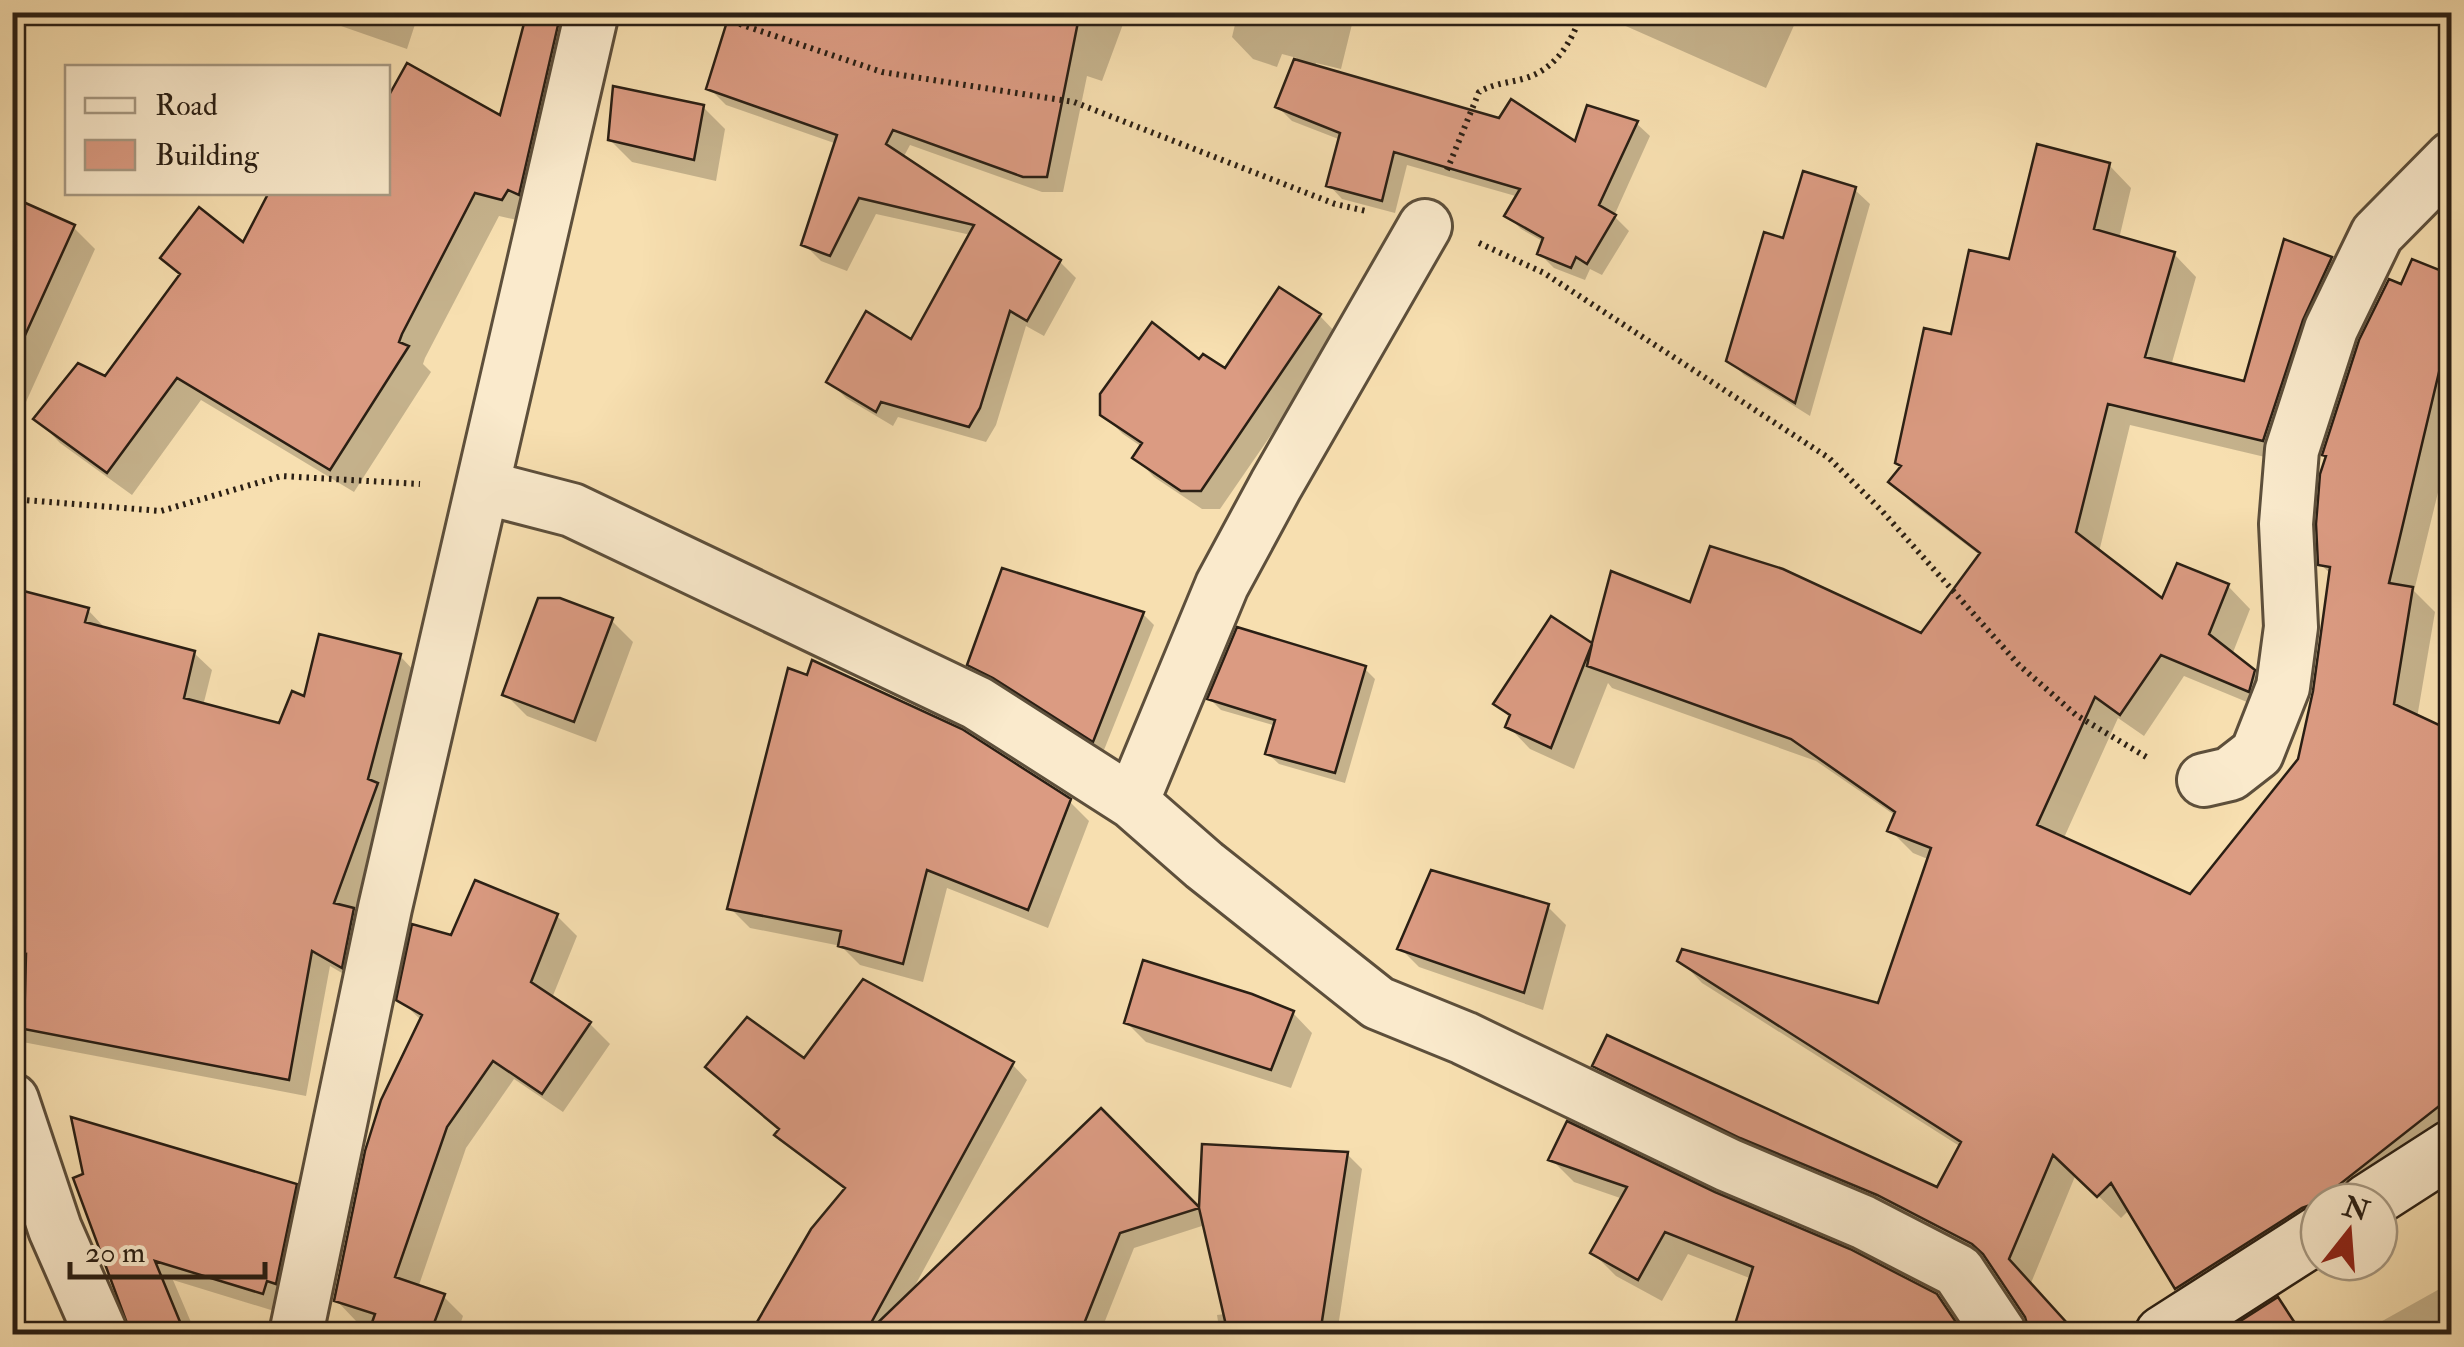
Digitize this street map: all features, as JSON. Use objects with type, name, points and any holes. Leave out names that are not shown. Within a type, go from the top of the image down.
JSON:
[{"type":"street","points":[[296,1334],[384,908],[592,12]]},
{"type":"street","points":[[2204,780],[2230,774],[2257,753],[2284,687],[2291,627],[2286,524],[2292,450],[2332,329],[2377,234],[2452,158]]},
{"type":"street","points":[[1132,802],[1222,585],[1425,226]]},
{"type":"street","points":[[483,487],[572,510],[976,703],[1132,802],[1378,1003],[1464,1038],[1728,1165],[1863,1222],[1958,1271],[2000,1334]]},
{"type":"street","points":[[12,1100],[55,1230],[102,1334]]},
{"type":"street","points":[[2399,1182],[2452,1148]]},
{"type":"street","points":[[2163,1334],[2299,1247]]},
{"type":"path","points":[[704,12],[882,72],[1074,102],[1336,204],[1480,243],[1544,273],[1828,458],[1882,511],[2019,665],[2076,715],[2170,772],[2204,780]]},
{"type":"path","points":[[1425,226],[1480,92],[1530,76],[1556,60],[1573,37],[1582,12]]},
{"type":"path","points":[[12,500],[161,511],[281,476],[483,487]]},
{"type":"building","points":[[527,12],[561,12],[519,195],[508,190],[502,200],[475,193],[402,334],[399,342],[409,346],[330,470],[177,378],[107,473],[33,419],[78,363],[105,376],[180,274],[160,258],[199,207],[243,242],[267,195],[390,195],[390,93],[407,63],[500,115]]},
{"type":"building","points":[[730,12],[1080,12],[1047,177],[1023,177],[893,130],[886,144],[1061,260],[1027,321],[1010,311],[980,408],[969,427],[881,402],[876,412],[826,382],[866,311],[911,339],[974,225],[859,198],[830,256],[801,245],[837,135],[706,89]]},
{"type":"building","points":[[1294,59],[1499,118],[1511,99],[1575,141],[1587,105],[1638,121],[1599,205],[1616,215],[1587,264],[1576,257],[1571,268],[1537,254],[1543,238],[1504,216],[1520,189],[1394,152],[1382,201],[1326,186],[1340,133],[1275,107]]},
{"type":"building","points":[[613,86],[704,105],[694,160],[608,140]]},
{"type":"building","points":[[2037,144],[2110,163],[2094,229],[2175,252],[2145,357],[2244,381],[2284,239],[2332,257],[2303,320],[2263,441],[2108,404],[2076,532],[2162,598],[2177,563],[2229,584],[2209,634],[2255,670],[2249,692],[2161,655],[2120,715],[2095,697],[2037,825],[2190,894],[2298,759],[2313,691],[2330,567],[2318,565],[2316,524],[2320,474],[2326,456],[2322,455],[2359,340],[2389,279],[2401,284],[2412,259],[2452,275],[2452,342],[2440,368],[2389,583],[2413,587],[2394,704],[2452,731],[2452,1096],[2343,1182],[2299,1182],[2299,1210],[2175,1289],[2111,1183],[2097,1197],[2053,1155],[2009,1259],[2077,1334],[2030,1334],[2025,1317],[1983,1254],[1972,1244],[1877,1195],[1740,1138],[1592,1066],[1607,1035],[1937,1187],[1961,1142],[1677,961],[1682,949],[1878,1003],[1931,848],[1887,831],[1895,812],[1791,739],[1587,666],[1592,644],[1551,748],[1505,727],[1510,715],[1493,704],[1551,616],[1592,643],[1611,571],[1690,602],[1710,546],[1783,569],[1921,633],[1980,553],[1888,482],[1901,466],[1895,463],[1924,328],[1951,334],[1969,250],[2009,259]]},
{"type":"building","points":[[1803,171],[1856,187],[1795,403],[1726,361],[1764,232],[1783,238]]},
{"type":"building","points":[[12,197],[75,225],[12,364]]},
{"type":"building","points":[[1279,287],[1321,314],[1201,491],[1181,491],[1132,458],[1142,443],[1100,415],[1100,394],[1152,322],[1199,359],[1203,354],[1225,368]]},
{"type":"building","points":[[1002,568],[1144,612],[1093,742],[967,665]]},
{"type":"building","points":[[12,588],[89,608],[85,622],[195,651],[184,698],[279,723],[292,691],[304,696],[319,634],[401,654],[368,779],[378,783],[334,903],[354,908],[342,968],[312,951],[289,1080],[24,1029],[26,954],[12,956]]},
{"type":"building","points":[[538,598],[560,598],[613,618],[574,722],[502,695]]},
{"type":"building","points":[[1237,627],[1366,666],[1335,773],[1265,754],[1275,720],[1207,699]]},
{"type":"building","points":[[812,660],[962,729],[1071,799],[1028,910],[927,870],[903,964],[838,946],[841,931],[727,909],[788,668],[807,675]]},
{"type":"building","points":[[1431,870],[1549,904],[1524,993],[1397,949]]},
{"type":"building","points":[[475,880],[558,914],[531,982],[591,1022],[542,1094],[493,1061],[447,1127],[395,1277],[445,1294],[430,1334],[368,1334],[375,1314],[334,1301],[365,1151],[381,1100],[422,1015],[396,1000],[412,924],[451,935]]},
{"type":"building","points":[[1143,960],[1294,1011],[1271,1070],[1124,1023]]},
{"type":"building","points":[[863,979],[1014,1062],[865,1334],[750,1334],[811,1229],[845,1188],[774,1135],[779,1129],[705,1067],[747,1017],[804,1058]]},
{"type":"building","points":[[1101,1108],[1199,1207],[1202,1144],[1348,1152],[1320,1334],[1228,1334],[1199,1208],[1120,1233],[1080,1334],[866,1334]]},
{"type":"building","points":[[71,1117],[297,1184],[276,1284],[267,1281],[263,1294],[155,1261],[185,1334],[131,1334],[73,1178],[83,1174]]},
{"type":"building","points":[[1567,1121],[1715,1192],[1850,1249],[1937,1294],[1964,1334],[1732,1334],[1753,1267],[1665,1232],[1638,1280],[1590,1253],[1627,1187],[1548,1160]]},
{"type":"building","points":[[2278,1297],[2302,1334],[2220,1334]]}]
